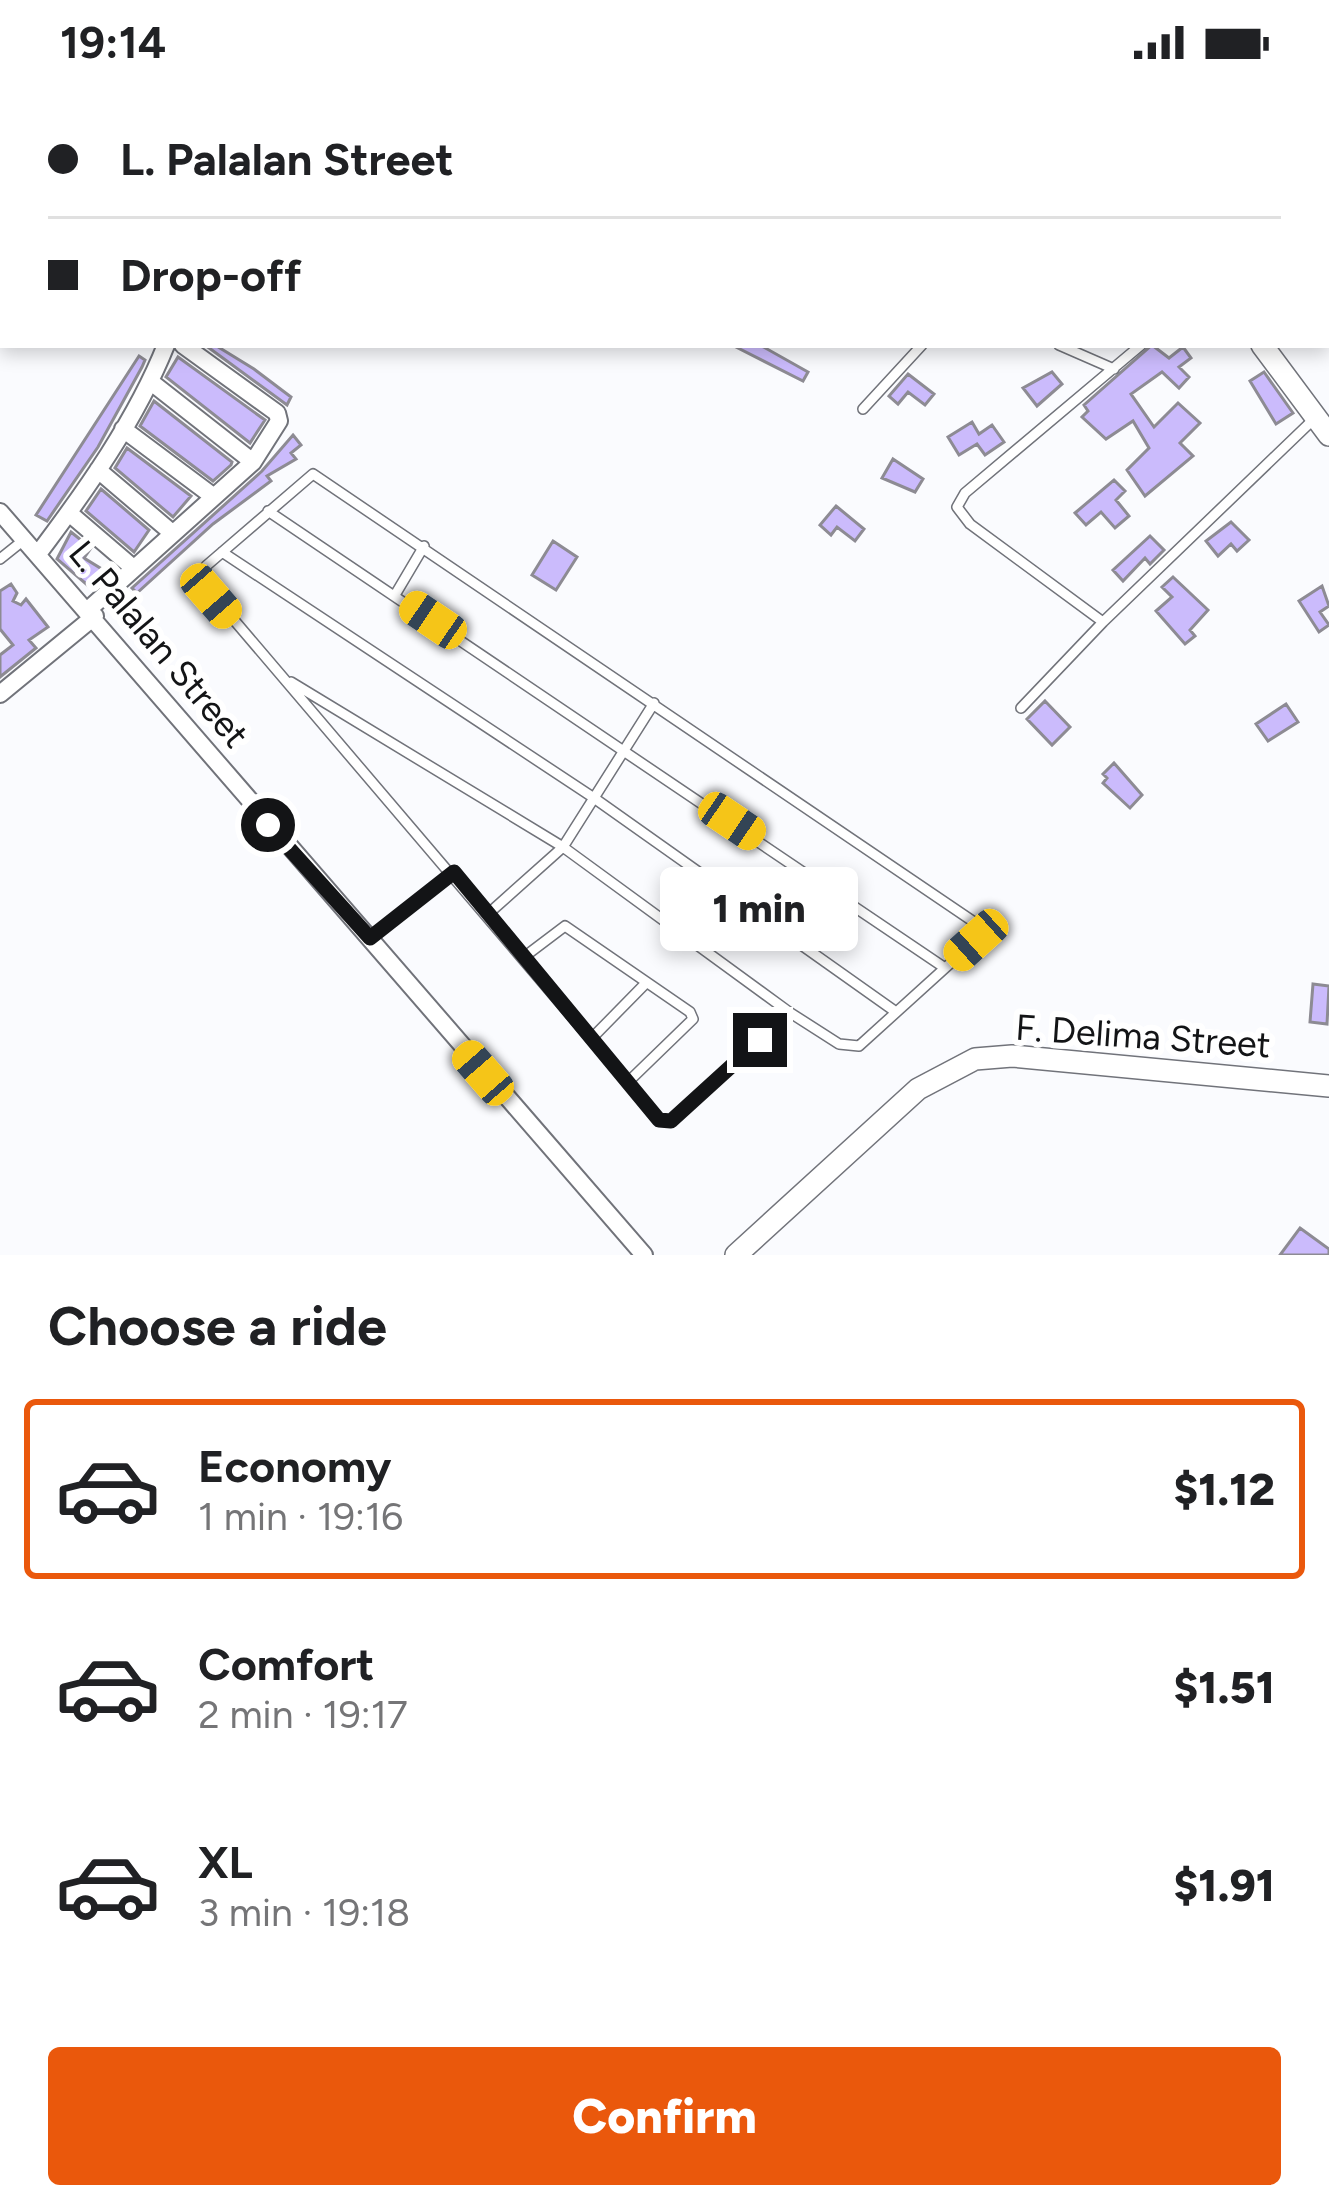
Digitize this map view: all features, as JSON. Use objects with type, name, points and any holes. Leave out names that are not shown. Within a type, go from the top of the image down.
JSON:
[{"type":"street","points":[[38,554],[98,470],[152,382],[165,348]]},
{"type":"street","points":[[0,694],[92,612],[131,566],[253,462],[280,417],[187,348]]},
{"type":"street","points":[[1264,348],[1323,426]]},
{"type":"street","points":[[152,382],[253,462]]},
{"type":"street","points":[[123,429],[214,497]]},
{"type":"street","points":[[98,470],[171,532]]},
{"type":"street","name":"L. Palalan Street","points":[[0,512],[92,612],[644,1255]]},
{"type":"street","points":[[69,513],[131,566]]},
{"type":"street","name":"F. Delima Street","points":[[736,1255],[918,1089],[975,1059],[1012,1056],[1329,1087]]},
{"type":"lane","points":[[863,409],[919,348]]},
{"type":"lane","points":[[1066,348],[1114,369]]},
{"type":"lane","points":[[1103,622],[970,524],[957,507],[964,493],[1138,348]]},
{"type":"lane","points":[[1021,708],[1103,622],[1323,426]]},
{"type":"lane","points":[[281,676],[562,848],[789,1012],[848,1048],[976,940],[974,922],[322,476],[308,476],[206,566],[205,586],[281,676],[454,872],[659,1120],[671,1121],[789,1012]]},
{"type":"lane","points":[[268,511],[945,968]]},
{"type":"lane","points":[[0,559],[25,539]]},
{"type":"lane","points":[[394,595],[424,546]]},
{"type":"lane","points":[[222,552],[594,798],[896,1012]]},
{"type":"lane","points":[[488,914],[562,848],[653,703]]},
{"type":"lane","points":[[370,938],[454,872]]},
{"type":"lane","points":[[524,957],[565,926],[693,1019],[628,1082]]},
{"type":"lane","points":[[592,1038],[646,983]]},
{"type":"building","points":[[209,348],[220,348],[254,369],[291,397],[287,405]]},
{"type":"building","points":[[738,348],[765,348],[808,372],[803,381]]},
{"type":"building","points":[[1149,348],[1169,358],[1184,348],[1191,358],[1179,367],[1189,377],[1179,388],[1162,372],[1131,394],[1154,427],[1178,403],[1200,423],[1180,443],[1193,456],[1145,496],[1127,470],[1149,448],[1133,421],[1106,439],[1082,417],[1088,411],[1084,405]]},
{"type":"building","points":[[139,356],[145,360],[142,367],[98,447],[47,521],[36,515]]},
{"type":"building","points":[[178,357],[265,420],[250,443],[166,377]]},
{"type":"building","points":[[1052,372],[1062,384],[1037,406],[1023,388]]},
{"type":"building","points":[[1264,372],[1293,413],[1276,424],[1250,381]]},
{"type":"building","points":[[908,374],[934,394],[925,405],[908,392],[898,404],[889,396]]},
{"type":"building","points":[[154,401],[231,465],[213,481],[140,426]]},
{"type":"building","points":[[972,422],[979,434],[992,425],[1004,442],[985,455],[977,444],[959,455],[948,437]]},
{"type":"building","points":[[293,435],[301,445],[291,453],[296,459],[267,476],[271,481],[213,524],[137,593],[132,588],[262,471]]},
{"type":"building","points":[[127,448],[191,496],[173,517],[115,468]]},
{"type":"building","points":[[893,459],[923,479],[915,492],[882,478]]},
{"type":"building","points":[[1114,480],[1125,491],[1116,500],[1129,516],[1115,528],[1101,512],[1086,525],[1075,513]]},
{"type":"building","points":[[101,489],[149,530],[134,552],[86,511]]},
{"type":"building","points":[[836,506],[864,529],[855,541],[837,527],[831,535],[820,525]]},
{"type":"building","points":[[1231,522],[1249,540],[1237,551],[1231,544],[1218,556],[1206,541]]},
{"type":"building","points":[[71,532],[91,548],[84,558],[105,571],[92,589],[57,559]]},
{"type":"building","points":[[1150,536],[1164,550],[1150,564],[1145,558],[1123,581],[1113,570]]},
{"type":"building","points":[[553,541],[577,557],[556,590],[532,575]]},
{"type":"building","points":[[1173,577],[1208,610],[1190,630],[1195,636],[1185,644],[1156,611],[1172,597],[1162,587]]},
{"type":"building","points":[[11,584],[17,593],[13,601],[21,605],[26,599],[48,627],[29,640],[36,648],[0,677],[0,655],[13,645],[0,629],[0,591]]},
{"type":"building","points":[[1322,586],[1329,606],[1320,612],[1329,625],[1319,632],[1299,601]]},
{"type":"building","points":[[1045,701],[1070,727],[1052,745],[1027,719]]},
{"type":"building","points":[[1286,704],[1298,722],[1268,741],[1256,724]]},
{"type":"building","points":[[1114,763],[1142,795],[1130,808],[1103,783],[1107,778],[1103,774]]},
{"type":"building","points":[[1313,984],[1329,986],[1327,1024],[1310,1022]]},
{"type":"building","points":[[1300,1228],[1329,1249],[1329,1255],[1280,1255]]},
{"type":"route","points":[[268,825],[370,938],[454,872],[659,1120],[671,1121],[760,1040]]}]
